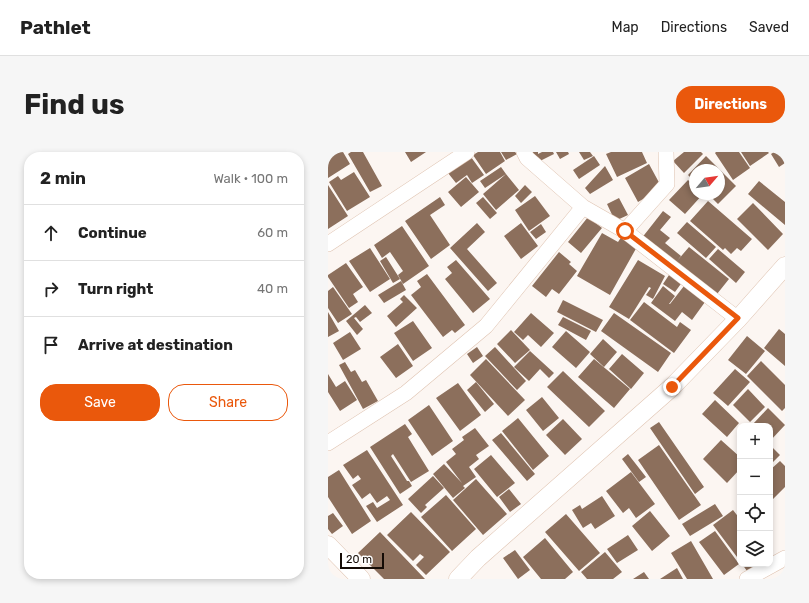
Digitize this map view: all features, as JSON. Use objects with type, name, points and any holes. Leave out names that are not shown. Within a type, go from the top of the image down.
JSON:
[{"type":"street","points":[[328,244],[467,152]]},
{"type":"street","points":[[524,152],[527,158],[583,207],[625,231],[738,318]]},
{"type":"street","points":[[625,231],[667,184],[666,152]]},
{"type":"street","points":[[328,443],[406,393],[486,326],[583,207]]},
{"type":"street","points":[[458,579],[478,558],[672,387],[785,266]]},
{"type":"street","points":[[328,544],[361,579]]},
{"type":"street","points":[[747,579],[785,558]]},
{"type":"building","points":[[343,152],[350,164],[328,178],[328,153]]},
{"type":"building","points":[[351,152],[363,152],[382,186],[370,192],[348,154]]},
{"type":"building","points":[[405,152],[426,152],[411,162]]},
{"type":"building","points":[[478,152],[500,152],[505,161],[486,174],[473,155]]},
{"type":"building","points":[[501,152],[515,152],[517,154],[506,160]]},
{"type":"building","points":[[532,152],[538,152],[538,154],[542,152],[553,152],[554,154],[538,162]]},
{"type":"building","points":[[556,152],[568,152],[569,154],[560,159]]},
{"type":"building","points":[[579,152],[590,152],[593,156],[584,160]]},
{"type":"building","points":[[611,152],[642,152],[647,163],[617,177],[606,154]]},
{"type":"building","points":[[684,152],[701,152],[703,154],[693,164],[689,164],[689,168],[684,173],[673,161]]},
{"type":"building","points":[[739,152],[750,168],[733,180],[725,168],[725,164],[722,164],[715,153]]},
{"type":"building","points":[[741,152],[768,152],[769,153],[750,166]]},
{"type":"building","points":[[774,152],[785,152],[785,163],[779,167],[771,154]]},
{"type":"building","points":[[594,156],[600,165],[579,179],[573,170]]},
{"type":"building","points":[[706,156],[714,164],[698,164]]},
{"type":"building","points":[[471,157],[484,175],[472,183],[467,175],[456,183],[448,173]]},
{"type":"building","points":[[649,164],[662,188],[638,202],[625,178]]},
{"type":"building","points":[[605,166],[613,180],[590,194],[585,188]]},
{"type":"building","points":[[501,167],[506,174],[485,188],[480,181]]},
{"type":"building","points":[[354,172],[370,197],[347,211],[329,182],[338,176],[341,180]]},
{"type":"building","points":[[506,174],[519,190],[496,210],[483,194]]},
{"type":"building","points":[[725,175],[736,186],[725,197]]},
{"type":"building","points":[[466,177],[479,192],[461,207],[448,192]]},
{"type":"building","points":[[688,180],[689,200],[698,200],[685,214],[669,200]]},
{"type":"building","points":[[759,181],[785,202],[785,225],[748,194]]},
{"type":"building","points":[[328,185],[348,216],[328,229]]},
{"type":"building","points":[[525,185],[532,192],[521,203],[515,196]]},
{"type":"building","points":[[535,196],[550,216],[529,231],[515,210]]},
{"type":"building","points":[[440,197],[445,205],[430,215],[450,245],[431,259],[405,221]]},
{"type":"building","points":[[483,197],[497,213],[490,219],[476,203]]},
{"type":"building","points":[[619,198],[628,215],[615,221],[607,204]]},
{"type":"building","points":[[714,200],[722,200],[718,204]]},
{"type":"building","points":[[708,201],[752,239],[741,251],[737,248],[731,254],[725,248],[723,250],[690,221]]},
{"type":"building","points":[[753,203],[783,234],[768,250],[737,219]]},
{"type":"building","points":[[663,211],[671,217],[660,230],[670,238],[665,243],[681,256],[677,261],[689,247],[729,279],[713,299],[641,239]]},
{"type":"building","points":[[588,217],[602,228],[581,253],[568,242]]},
{"type":"building","points":[[687,222],[716,247],[706,258],[677,233]]},
{"type":"building","points":[[477,223],[485,232],[467,249],[497,283],[488,291],[450,248]]},
{"type":"building","points":[[521,223],[538,246],[521,259],[504,236]]},
{"type":"building","points":[[541,224],[546,232],[536,239],[530,232]]},
{"type":"building","points":[[402,226],[429,266],[403,284],[398,275],[403,271],[390,252],[382,258],[374,245]]},
{"type":"building","points":[[602,233],[618,242],[622,236],[638,245],[610,295],[577,276]]},
{"type":"building","points":[[370,248],[390,279],[370,292],[349,261]]},
{"type":"building","points":[[718,249],[745,272],[736,283],[709,259]]},
{"type":"building","points":[[559,252],[571,262],[569,264],[577,271],[559,294],[552,289],[546,297],[532,286]]},
{"type":"building","points":[[386,257],[400,279],[393,283],[380,261]]},
{"type":"building","points":[[456,260],[490,299],[473,313],[445,279],[452,273],[447,267]]},
{"type":"building","points":[[638,260],[665,276],[653,299],[646,295],[651,288],[649,287],[629,319],[609,307]]},
{"type":"building","points":[[346,263],[363,287],[353,294],[358,302],[349,308],[328,277],[328,275]]},
{"type":"building","points":[[671,272],[683,281],[675,292],[663,284]]},
{"type":"building","points":[[427,274],[465,325],[455,333],[452,330],[443,337],[411,295],[421,287],[417,281]]},
{"type":"building","points":[[401,281],[406,290],[384,303],[378,295]]},
{"type":"building","points":[[663,286],[675,296],[669,304],[684,286],[705,302],[692,320],[682,312],[675,321],[651,303]]},
{"type":"building","points":[[333,287],[352,314],[338,323],[328,308],[328,291]]},
{"type":"building","points":[[404,295],[417,308],[396,327],[387,316],[403,302],[400,299]]},
{"type":"building","points":[[563,300],[603,320],[596,332],[557,312]]},
{"type":"building","points":[[644,302],[677,327],[680,322],[691,330],[674,353],[630,320]]},
{"type":"building","points":[[365,305],[372,313],[360,322],[356,317],[354,318],[363,329],[357,335],[346,321]]},
{"type":"building","points":[[328,312],[339,331],[328,337]]},
{"type":"building","points":[[531,313],[554,333],[541,347],[528,335],[523,340],[514,332]]},
{"type":"building","points":[[614,313],[671,353],[658,372],[601,331]]},
{"type":"building","points":[[563,317],[591,331],[586,340],[558,325]]},
{"type":"building","points":[[413,321],[432,348],[413,361],[394,333]]},
{"type":"building","points":[[779,329],[785,334],[785,366],[764,348]]},
{"type":"building","points":[[511,330],[530,350],[515,363],[497,344]]},
{"type":"building","points":[[566,331],[590,352],[576,368],[552,347]]},
{"type":"building","points":[[350,332],[361,349],[343,360],[333,343]]},
{"type":"building","points":[[747,336],[765,351],[746,374],[728,360]]},
{"type":"building","points":[[603,339],[617,352],[604,367],[590,354]]},
{"type":"building","points":[[398,344],[413,366],[396,378],[380,357]]},
{"type":"building","points":[[477,347],[483,356],[473,363],[467,354]]},
{"type":"building","points":[[495,347],[526,381],[517,390],[485,356]]},
{"type":"building","points":[[530,351],[554,373],[549,378],[540,369],[529,381],[514,367]]},
{"type":"building","points":[[622,354],[644,373],[631,389],[609,369]]},
{"type":"building","points":[[486,359],[525,400],[508,416],[470,375]]},
{"type":"building","points":[[594,359],[630,389],[614,408],[578,377]]},
{"type":"building","points":[[761,361],[785,385],[785,408],[782,411],[747,376]]},
{"type":"building","points":[[345,362],[351,372],[355,370],[362,382],[366,380],[378,401],[363,409],[339,365]]},
{"type":"building","points":[[735,369],[750,382],[728,406],[713,393]]},
{"type":"building","points":[[563,371],[605,411],[589,427],[547,387]]},
{"type":"building","points":[[328,374],[336,387],[345,381],[357,400],[340,411],[328,392]]},
{"type":"building","points":[[476,382],[494,404],[485,412],[467,390]]},
{"type":"building","points":[[458,383],[481,415],[460,431],[436,398]]},
{"type":"building","points":[[748,389],[765,407],[750,422],[733,405]]},
{"type":"building","points":[[542,397],[559,418],[543,431],[526,410]]},
{"type":"building","points":[[715,400],[739,423],[737,423],[737,425],[727,437],[702,414]]},
{"type":"building","points":[[429,405],[453,441],[432,456],[408,420]]},
{"type":"building","points":[[768,408],[785,425],[773,438],[773,423],[754,423]]},
{"type":"building","points":[[518,418],[549,456],[533,470],[502,431]]},
{"type":"building","points":[[563,419],[582,439],[565,455],[546,435]]},
{"type":"building","points":[[659,422],[704,487],[695,494],[650,428]]},
{"type":"building","points":[[405,424],[412,434],[408,437],[429,471],[411,482],[393,454],[391,456],[407,481],[409,481],[412,486],[400,494],[370,447]]},
{"type":"building","points":[[475,428],[489,446],[476,455],[479,459],[469,467],[476,477],[463,486],[465,488],[453,498],[433,474],[444,464],[462,483],[446,462],[456,454],[452,449],[464,440],[462,437]]},
{"type":"building","points":[[501,433],[535,474],[527,481],[492,440]]},
{"type":"building","points":[[721,440],[737,454],[737,472],[727,483],[703,459]]},
{"type":"building","points":[[659,445],[701,505],[679,520],[638,460]]},
{"type":"building","points":[[773,448],[780,455],[773,462]]},
{"type":"building","points":[[367,450],[403,505],[377,522],[366,506],[373,502],[377,508],[390,500],[387,496],[377,503],[370,493],[362,499],[352,485],[361,479],[358,475],[353,479],[343,465]]},
{"type":"building","points":[[628,454],[646,477],[639,482],[622,459]]},
{"type":"building","points":[[491,455],[515,483],[497,497],[474,469]]},
{"type":"building","points":[[780,461],[785,466],[785,487],[773,499],[773,495],[773,467]]},
{"type":"building","points":[[339,470],[371,521],[352,534],[328,497],[328,477]]},
{"type":"building","points":[[631,472],[655,504],[636,518],[629,508],[623,513],[606,491]]},
{"type":"building","points":[[433,476],[444,488],[425,505],[427,507],[421,513],[408,499]]},
{"type":"building","points":[[476,479],[507,514],[483,535],[453,500]]},
{"type":"building","points":[[509,489],[521,504],[510,512],[499,497]]},
{"type":"building","points":[[446,495],[476,529],[452,551],[421,517]]},
{"type":"building","points":[[602,496],[615,516],[595,529],[591,523],[583,528],[572,510],[580,505],[582,509]]},
{"type":"building","points":[[715,504],[723,516],[690,536],[682,524]]},
{"type":"building","points":[[733,510],[737,515],[737,557],[713,525]]},
{"type":"building","points":[[650,511],[670,536],[652,551],[632,526]]},
{"type":"building","points":[[411,512],[450,552],[426,575],[416,565],[424,557],[420,554],[413,561],[387,535]]},
{"type":"building","points":[[333,513],[343,526],[332,534],[328,529],[328,516]]},
{"type":"building","points":[[566,514],[600,553],[579,571],[545,532]]},
{"type":"building","points":[[715,531],[737,561],[737,565],[724,575],[699,542]]},
{"type":"building","points":[[380,532],[425,579],[384,579],[358,553]]},
{"type":"building","points":[[628,535],[638,550],[617,563],[607,549]]},
{"type":"building","points":[[545,538],[573,572],[565,579],[541,579],[523,557]]},
{"type":"building","points":[[691,541],[713,579],[687,579],[671,553]]},
{"type":"building","points":[[515,550],[530,570],[518,579],[503,558]]},
{"type":"building","points":[[605,552],[622,572],[613,579],[587,579],[581,572]]},
{"type":"building","points":[[744,567],[753,567],[747,571]]},
{"type":"building","points":[[677,568],[683,579],[660,579]]},
{"type":"building","points":[[644,572],[649,579],[633,579]]},
{"type":"route","points":[[625,231],[738,318],[672,387]]}]
